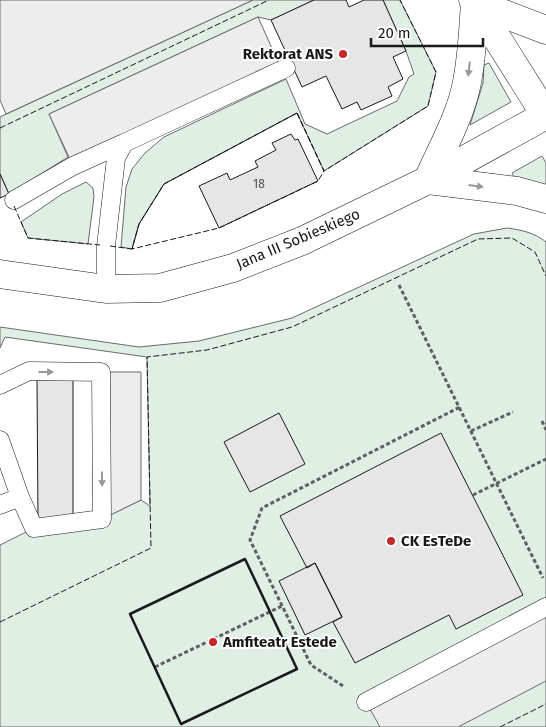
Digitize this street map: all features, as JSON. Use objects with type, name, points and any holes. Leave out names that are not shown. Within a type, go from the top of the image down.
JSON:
[{"type":"street","points":[[474,1],[546,30]]},
{"type":"street","points":[[474,1],[546,116]]},
{"type":"street","points":[[474,1],[466,89],[428,180],[517,190],[546,199]]},
{"type":"street","name":"Jana III Sobieskiego","points":[[0,274],[106,289],[160,288],[232,268],[302,241],[428,180],[546,116]]},
{"type":"lane","points":[[14,200],[73,166],[286,68]]},
{"type":"lane","points":[[106,289],[106,246],[116,158],[124,143]]},
{"type":"lane","points":[[0,385],[29,371],[101,372],[102,519],[34,528],[20,497],[0,440]]},
{"type":"lane","points":[[0,505],[20,497]]},
{"type":"lane","points":[[366,702],[546,607]]},
{"type":"path","points":[[399,285],[546,584]]},
{"type":"path","points":[[366,702],[310,665],[250,540],[262,508],[460,407]]},
{"type":"path","points":[[471,431],[513,412]]},
{"type":"path","points":[[542,421],[546,430]]},
{"type":"path","points":[[472,495],[546,459]]},
{"type":"path","points":[[154,667],[282,606]]},
{"type":"green space","points":[[253,0],[314,0],[271,20],[258,17],[49,114],[68,157],[9,194],[0,174],[0,117]]},
{"type":"green space","points":[[383,0],[400,0],[436,72],[428,106],[324,171],[297,113],[164,184],[139,224],[132,249],[121,247],[126,187],[132,169],[145,153],[164,137],[286,79],[305,124],[327,134],[397,101],[409,77],[414,74],[406,51]]},
{"type":"green space","points":[[489,63],[511,102],[470,125],[483,83],[484,65]]},
{"type":"green space","points":[[542,156],[546,163],[546,185],[514,177],[512,173]]},
{"type":"green space","points":[[86,182],[93,188],[94,197],[88,244],[28,238],[21,222],[62,194]]},
{"type":"green space","points":[[507,228],[528,232],[546,242],[546,727],[0,727],[0,545],[34,528],[102,519],[141,500],[150,506],[147,357],[5,337],[0,348],[0,327],[139,347],[199,341],[292,318],[474,234]]},
{"type":"shaded area","points":[[0,0],[253,0],[6,114],[0,100]]},
{"type":"shaded area","points":[[258,17],[282,71],[73,166],[49,114]]},
{"type":"shaded area","points":[[101,372],[141,372],[141,500],[102,519]]},
{"type":"shaded area","points":[[546,607],[546,681],[458,727],[380,727],[366,702]]},
{"type":"building","name":"Rektorat ANS","points":[[314,0],[346,0],[349,7],[364,0],[383,0],[406,51],[393,57],[403,79],[388,87],[392,96],[361,110],[357,102],[342,109],[326,76],[302,87],[271,20]]},
{"type":"building","points":[[291,134],[295,140],[298,139],[318,181],[219,228],[199,186],[227,173],[230,180],[258,167],[255,161],[276,150],[272,143]]},
{"type":"building","points":[[0,174],[9,194],[0,198]]},
{"type":"building","points":[[73,379],[73,520],[38,520],[37,380]]},
{"type":"building","points":[[279,413],[305,464],[250,492],[224,442]]},
{"type":"building","points":[[441,433],[523,595],[456,629],[449,615],[355,663],[333,622],[342,617],[315,563],[307,568],[280,516]]},
{"type":"building","points":[[315,563],[342,617],[305,635],[279,581]]},
{"type":"fence","points":[[0,128],[269,0]]},
{"type":"fence","points":[[110,246],[132,249],[139,224],[164,184],[297,113],[324,171],[428,106],[436,72],[400,0]]},
{"type":"fence","points":[[297,113],[324,171],[318,181],[219,228],[132,249],[139,224],[164,184],[297,113]]},
{"type":"fence","points":[[14,206],[28,238],[100,245]]},
{"type":"fence","points":[[0,622],[151,548],[147,357],[207,350],[292,327],[478,239],[512,238],[535,252],[546,276]]},
{"type":"fence","points":[[500,727],[546,704]]},
{"type":"wall","points":[[245,559],[297,669],[181,724],[130,614],[245,559]]},
{"type":"place","name":"Rektorat ANS","points":[[343,54]]},
{"type":"place","name":"CK EsTeDe","points":[[391,541]]},
{"type":"place","name":"Amfiteatr Estede","points":[[213,642]]}]
